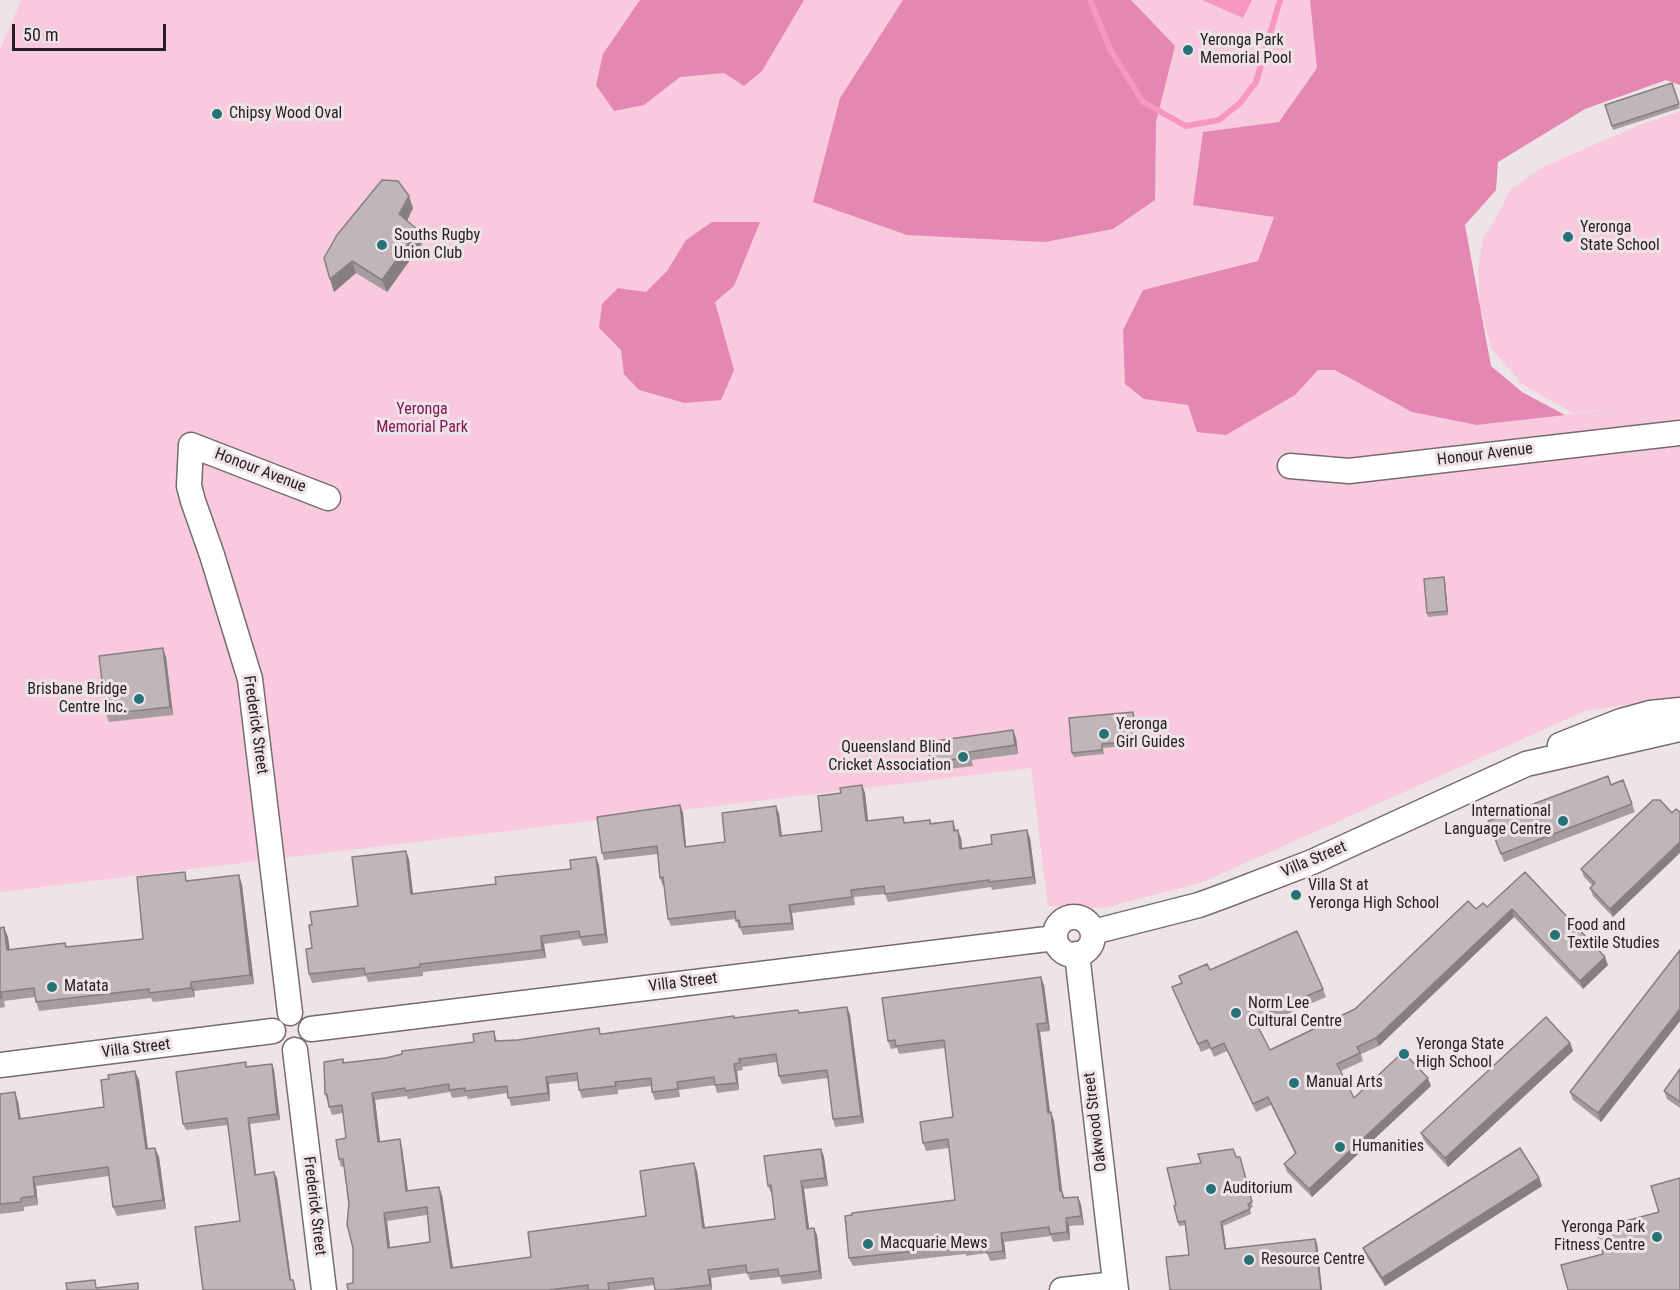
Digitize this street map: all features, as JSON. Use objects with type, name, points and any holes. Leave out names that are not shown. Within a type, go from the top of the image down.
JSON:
[{"type":"street","name":"Honour Avenue","points":[[1290,466],[1349,471],[1680,433]]},
{"type":"street","name":"Honour Avenue","points":[[191,445],[328,498]]},
{"type":"street","name":"Frederick Street","points":[[191,445],[189,486],[250,679],[290,1012]]},
{"type":"street","name":"Villa Street","points":[[1093,932],[1229,894],[1312,862],[1526,764],[1567,742],[1650,713],[1680,710]]},
{"type":"street","name":"Villa Street","points":[[1526,764],[1680,729]]},
{"type":"street","points":[[1068,918],[1081,918],[1091,926],[1093,932],[1091,944],[1083,952],[1077,954],[1060,949],[1055,938],[1058,926],[1068,918]]},
{"type":"street","name":"Villa Street","points":[[311,1029],[1055,938]]},
{"type":"street","name":"Oakwood Street","points":[[1077,954],[1116,1287]]},
{"type":"street","points":[[290,1012],[301,1015],[309,1023],[311,1029],[311,1035],[305,1045],[295,1050],[279,1046],[273,1031],[276,1021],[290,1012]]},
{"type":"street","name":"Villa Street","points":[[0,1065],[273,1031]]},
{"type":"street","name":"Frederick Street","points":[[295,1050],[324,1290]]},
{"type":"street","points":[[1062,1290],[1116,1287]]},
{"type":"green space","name":"Yeronga Memorial Park","points":[[21,0],[1522,0],[1438,72],[1477,425],[1656,404],[1573,413],[1523,385],[1491,348],[1480,306],[1478,270],[1483,238],[1510,190],[1543,167],[1639,125],[1680,111],[1680,697],[1585,711],[1203,882],[1104,908],[1048,906],[1031,768],[0,892],[0,50]]},
{"type":"shaded area","points":[[640,0],[804,0],[762,71],[744,86],[724,73],[680,77],[644,105],[614,111],[596,85],[603,54]]},
{"type":"shaded area","points":[[903,0],[1131,0],[1175,46],[1156,122],[1155,200],[1113,229],[1045,242],[907,235],[813,202],[840,98]]},
{"type":"shaded area","points":[[1202,0],[1252,0],[1243,18]]},
{"type":"shaded area","points":[[1310,0],[1680,0],[1680,85],[1666,80],[1585,109],[1498,162],[1496,190],[1465,225],[1491,366],[1522,392],[1565,415],[1477,425],[1412,412],[1335,370],[1318,370],[1295,395],[1226,435],[1197,432],[1188,405],[1144,399],[1125,384],[1123,330],[1143,290],[1258,261],[1274,217],[1193,205],[1203,132],[1279,122],[1317,68]]},
{"type":"shaded area","points":[[712,222],[760,222],[734,286],[715,302],[734,370],[721,400],[685,403],[639,390],[624,374],[621,350],[599,328],[602,304],[618,288],[646,292],[667,271],[686,240]]},
{"type":"building","points":[[1672,83],[1679,104],[1612,126],[1605,105]]},
{"type":"building","name":"Souths Rugby Union Club","points":[[382,180],[398,181],[409,196],[399,214],[418,230],[382,280],[352,261],[330,279],[324,258],[337,235]]},
{"type":"building","points":[[1444,577],[1447,611],[1427,613],[1424,579]]},
{"type":"building","name":"Brisbane Bridge Centre Inc.","points":[[163,648],[170,707],[106,714],[99,656]]},
{"type":"building","name":"Yeronga Girl Guides","points":[[1133,712],[1136,741],[1102,744],[1102,750],[1072,753],[1069,718]]},
{"type":"building","points":[[1013,730],[1015,745],[969,752],[970,757],[930,763],[928,742]]},
{"type":"building","name":"International Language Centre","points":[[1608,776],[1611,785],[1623,780],[1632,804],[1501,854],[1488,821]]},
{"type":"building","points":[[862,785],[866,821],[903,817],[904,823],[930,820],[930,824],[953,821],[954,831],[958,830],[960,849],[992,844],[991,835],[1027,830],[1033,877],[989,882],[989,880],[885,894],[884,886],[851,890],[852,897],[789,905],[792,923],[740,927],[739,920],[736,921],[735,911],[668,919],[663,877],[660,878],[657,846],[602,853],[597,817],[680,805],[685,847],[725,842],[722,813],[776,806],[780,836],[822,831],[818,796],[841,793],[840,788]]},
{"type":"building","points":[[1653,800],[1660,800],[1672,813],[1676,809],[1680,812],[1680,842],[1610,909],[1590,888],[1595,883],[1581,869]]},
{"type":"building","points":[[406,851],[411,894],[496,884],[495,877],[571,869],[570,860],[596,857],[605,934],[580,937],[579,931],[541,936],[542,950],[420,964],[420,967],[365,974],[364,968],[309,974],[306,949],[312,948],[310,912],[358,906],[352,857]]},
{"type":"building","points":[[185,872],[186,881],[239,875],[250,975],[191,982],[191,988],[149,993],[149,989],[36,1002],[34,988],[1,992],[2,998],[0,998],[0,928],[4,927],[7,950],[65,943],[66,947],[143,939],[137,877]]},
{"type":"building","points":[[1525,872],[1605,957],[1580,981],[1512,909],[1376,1038],[1357,1047],[1360,1053],[1337,1064],[1354,1098],[1403,1052],[1428,1078],[1309,1189],[1284,1164],[1296,1153],[1268,1097],[1253,1104],[1224,1043],[1211,1049],[1207,1040],[1198,1044],[1172,987],[1182,983],[1179,976],[1207,964],[1210,970],[1297,931],[1323,989],[1254,1019],[1270,1050],[1355,1009],[1468,901],[1476,909],[1483,903],[1487,907]]},
{"type":"building","points":[[1680,950],[1680,1009],[1598,1113],[1570,1092]]},
{"type":"building","points":[[1041,977],[1047,1023],[1037,1024],[1048,1113],[1051,1112],[1060,1191],[1062,1191],[1063,1198],[1078,1197],[1081,1216],[1066,1218],[1067,1232],[1050,1234],[1049,1227],[1001,1233],[1003,1251],[987,1253],[986,1245],[963,1246],[849,1258],[845,1216],[852,1215],[852,1213],[955,1200],[948,1139],[923,1143],[920,1122],[953,1117],[944,1040],[896,1046],[895,1040],[888,1041],[882,998]]},
{"type":"building","points":[[847,1007],[861,1116],[833,1119],[827,1070],[779,1076],[776,1054],[739,1059],[740,1063],[734,1064],[737,1083],[715,1085],[714,1077],[677,1082],[678,1089],[652,1092],[651,1078],[615,1082],[616,1086],[579,1090],[577,1073],[546,1077],[548,1093],[508,1098],[507,1086],[465,1091],[465,1088],[449,1090],[449,1084],[405,1091],[405,1088],[372,1093],[378,1142],[400,1139],[406,1191],[439,1187],[451,1268],[531,1257],[528,1232],[646,1216],[640,1171],[694,1163],[703,1228],[775,1219],[771,1185],[768,1186],[764,1156],[821,1149],[825,1178],[801,1181],[807,1229],[814,1228],[819,1271],[779,1276],[778,1269],[747,1273],[746,1265],[708,1270],[710,1285],[668,1290],[655,1290],[653,1278],[608,1283],[609,1290],[588,1290],[588,1285],[549,1290],[348,1290],[347,1284],[353,1283],[353,1248],[347,1224],[349,1203],[343,1159],[339,1159],[336,1140],[346,1138],[342,1105],[329,1107],[327,1094],[325,1094],[324,1062],[343,1059],[343,1063],[386,1058],[402,1054],[402,1051],[474,1042],[473,1034],[494,1031],[495,1041],[518,1040],[599,1028],[602,1034],[734,1016],[734,1018],[798,1010],[799,1013]],"holes":[[[427,1207],[430,1242],[388,1248],[384,1213]]]},
{"type":"building","points":[[1546,1017],[1570,1043],[1445,1158],[1421,1133]]},
{"type":"building","points":[[246,1062],[246,1067],[272,1064],[277,1114],[248,1118],[255,1175],[274,1172],[290,1280],[293,1280],[295,1290],[203,1290],[195,1227],[240,1221],[227,1118],[183,1124],[176,1072]]},
{"type":"building","points":[[1680,1069],[1680,1102],[1664,1091]]},
{"type":"building","points":[[135,1071],[146,1149],[155,1148],[163,1200],[113,1207],[108,1167],[33,1177],[35,1196],[21,1198],[21,1202],[0,1204],[0,1094],[15,1092],[19,1119],[104,1107],[101,1080],[109,1079],[108,1075]]},
{"type":"building","points":[[1520,1148],[1539,1178],[1382,1278],[1363,1248]]},
{"type":"building","points":[[1233,1149],[1236,1157],[1240,1157],[1252,1202],[1248,1204],[1250,1209],[1221,1222],[1225,1249],[1315,1239],[1321,1290],[1170,1290],[1166,1257],[1189,1255],[1185,1221],[1178,1222],[1167,1168],[1201,1163],[1198,1154]]},
{"type":"building","name":"Yeronga Park Fitness Centre","points":[[1680,1178],[1680,1290],[1568,1290],[1561,1265],[1603,1254],[1596,1229],[1659,1212],[1651,1186]]},
{"type":"building","points":[[95,1280],[96,1288],[138,1283],[138,1290],[67,1290],[66,1283]]},
{"type":"waterway","points":[[1090,0],[1110,49],[1143,102],[1186,126],[1219,120],[1240,103],[1256,82],[1280,0]]},
{"type":"place","name":"Yeronga Park Memorial Pool","points":[[1188,50]]},
{"type":"place","name":"Chipsy Wood Oval","points":[[217,114]]},
{"type":"place","name":"Yeronga State School","points":[[1568,237]]},
{"type":"place","name":"Souths Rugby Union Club","points":[[382,245]]},
{"type":"place","name":"Brisbane Bridge Centre Inc.","points":[[139,699]]},
{"type":"place","name":"Yeronga Girl Guides","points":[[1104,734]]},
{"type":"place","name":"Queensland Blind Cricket Association","points":[[963,757]]},
{"type":"place","name":"International Language Centre","points":[[1563,821]]},
{"type":"place","name":"Villa St at Yeronga High School","points":[[1296,895]]},
{"type":"place","name":"Food and Textile Studies","points":[[1555,935]]},
{"type":"place","name":"Matata","points":[[52,987]]},
{"type":"place","name":"Norm Lee Cultural Centre","points":[[1236,1013]]},
{"type":"place","name":"Yeronga State High School","points":[[1404,1054]]},
{"type":"place","name":"Manual Arts","points":[[1294,1083]]},
{"type":"place","name":"Humanities","points":[[1340,1147]]},
{"type":"place","name":"Auditorium","points":[[1211,1189]]},
{"type":"place","name":"Yeronga Park Fitness Centre","points":[[1657,1237]]},
{"type":"place","name":"Macquarie Mews","points":[[868,1244]]},
{"type":"place","name":"Resource Centre","points":[[1249,1260]]}]
